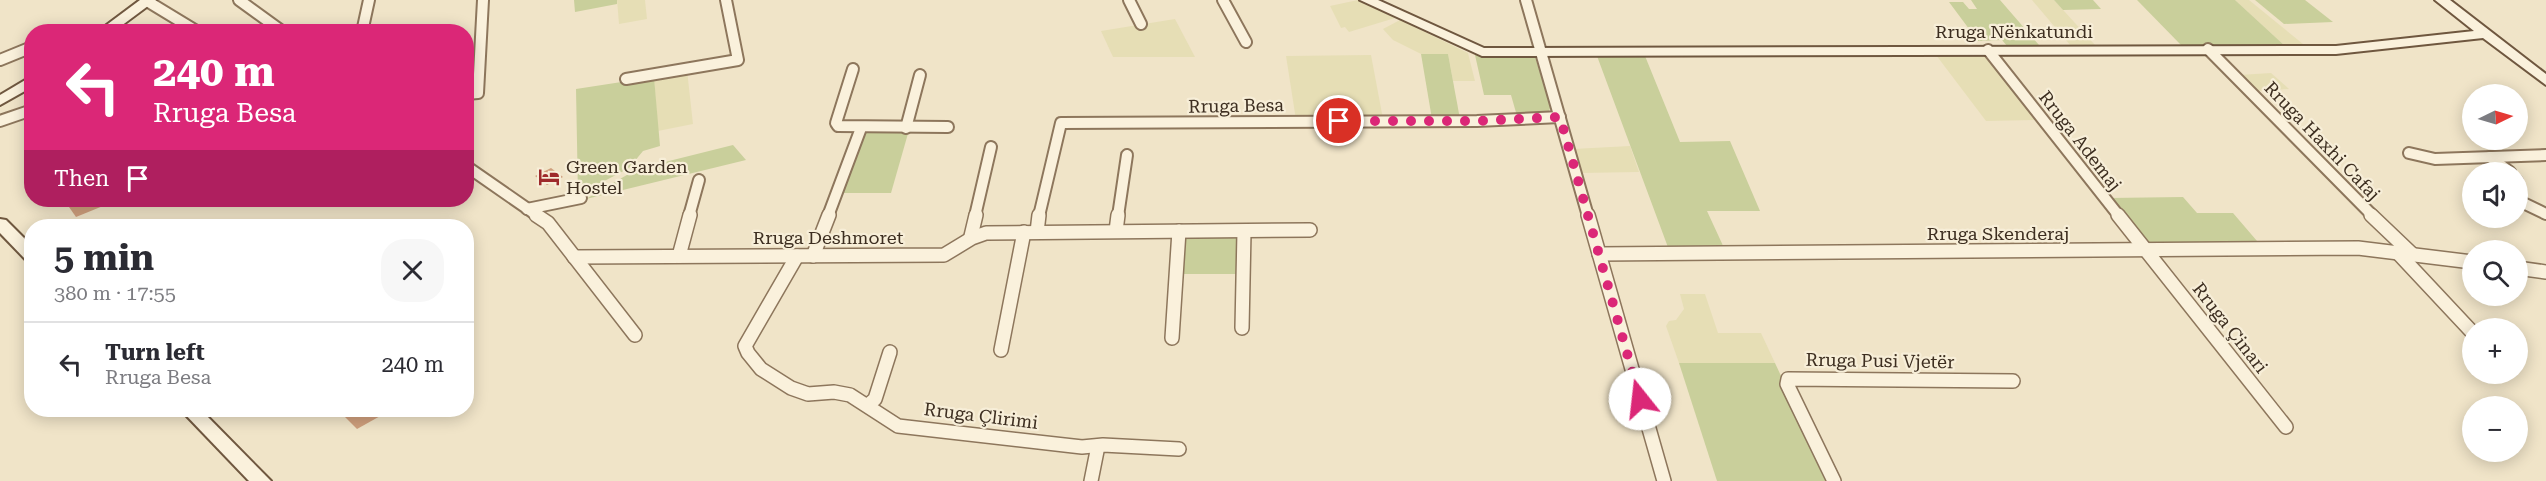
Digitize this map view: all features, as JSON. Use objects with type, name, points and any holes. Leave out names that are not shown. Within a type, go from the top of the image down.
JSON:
[{"type":"street","points":[[239,0],[273,24]]},
{"type":"street","points":[[364,24],[369,0]]},
{"type":"street","points":[[474,93],[478,93],[483,0]]},
{"type":"street","points":[[626,79],[738,60],[726,0]]},
{"type":"street","points":[[1129,0],[1141,24]]},
{"type":"street","points":[[1223,0],[1246,42]]},
{"type":"street","name":"Rruga Nënkatundi","points":[[1366,0],[1470,49],[1482,52],[2357,49],[2486,34]]},
{"type":"street","points":[[1526,0],[1664,481]]},
{"type":"street","points":[[2442,0],[2546,81]]},
{"type":"street","points":[[115,24],[148,1],[185,24]]},
{"type":"street","name":"Rruga Haxhi Cafaj","points":[[2208,49],[2325,170],[2413,255]]},
{"type":"street","points":[[0,60],[24,50]]},
{"type":"street","name":"Rruga Ademaj","points":[[1988,50],[2147,252]]},
{"type":"street","points":[[853,69],[836,123],[838,126],[948,127]]},
{"type":"street","points":[[906,128],[920,75]]},
{"type":"street","points":[[1,102],[24,86]]},
{"type":"street","points":[[0,121],[24,113]]},
{"type":"street","name":"Rruga Besa","points":[[1031,232],[1061,123],[1467,121],[1560,117]]},
{"type":"street","points":[[813,256],[861,128]]},
{"type":"street","points":[[971,236],[991,147]]},
{"type":"street","points":[[2409,153],[2435,159],[2546,155]]},
{"type":"street","points":[[1116,231],[1127,155]]},
{"type":"street","points":[[2490,157],[2497,162]]},
{"type":"street","points":[[474,172],[548,223],[634,335]]},
{"type":"street","points":[[679,256],[699,180]]},
{"type":"street","points":[[527,209],[581,198]]},
{"type":"street","points":[[2528,205],[2546,214]]},
{"type":"street","points":[[0,224],[24,248]]},
{"type":"street","name":"Rruga Deshmoret","points":[[574,257],[944,255],[953,252],[971,236],[986,232],[1310,230]]},
{"type":"street","points":[[1172,338],[1179,231]]},
{"type":"street","points":[[1001,350],[1031,232]]},
{"type":"street","points":[[1242,328],[1244,232]]},
{"type":"street","name":"Rruga Skenderaj","points":[[1599,254],[2147,252],[2358,248],[2462,261]]},
{"type":"street","name":"Rruga Çinari","points":[[2147,252],[2286,427]]},
{"type":"street","points":[[2398,253],[2462,321]]},
{"type":"street","name":"Rruga Çlirimi","points":[[796,256],[745,346],[748,358],[795,391],[816,395],[836,392],[848,394],[868,405],[885,422],[898,426],[1011,440],[1098,446],[1179,448]]},
{"type":"street","points":[[2528,270],[2546,272]]},
{"type":"street","points":[[868,405],[875,399],[890,352]]},
{"type":"street","name":"Rruga Pusi Vjetër","points":[[1834,481],[1787,384],[1788,379],[2013,381]]},
{"type":"street","points":[[197,417],[261,481]]},
{"type":"street","points":[[1091,481],[1098,446]]},
{"type":"shaded area","points":[[617,0],[645,0],[647,19],[619,24]]},
{"type":"shaded area","points":[[1358,0],[1395,18],[1349,32],[1345,27],[1341,28],[1330,6]]},
{"type":"shaded area","points":[[2032,0],[2054,0],[2095,45],[2071,46]]},
{"type":"shaded area","points":[[2235,0],[2249,0],[2303,44],[2285,46]]},
{"type":"shaded area","points":[[1175,19],[1195,57],[1113,57],[1101,31]]},
{"type":"shaded area","points":[[1400,20],[1468,53],[1475,81],[1453,81],[1448,54],[1421,54],[1393,40],[1383,29]]},
{"type":"shaded area","points":[[1983,54],[2036,120],[1986,121],[1936,55]]},
{"type":"shaded area","points":[[1371,55],[1383,119],[1296,120],[1286,56]]},
{"type":"shaded area","points":[[687,70],[693,124],[658,131],[654,77]]},
{"type":"shaded area","points":[[2271,73],[2289,89],[2257,91],[2239,75]]},
{"type":"shaded area","points":[[1630,146],[1639,172],[1580,173],[1573,149]]},
{"type":"shaded area","points":[[1680,294],[1705,294],[1718,333],[1761,333],[1775,363],[1679,363],[1666,326],[1669,321],[1676,320],[1684,309]]},
{"type":"green space","points":[[574,0],[617,0],[617,4],[575,12]]},
{"type":"green space","points":[[1971,0],[2000,0],[2039,45],[2007,46],[2002,40],[1978,41],[1949,2],[1963,2],[1969,9],[1977,9]]},
{"type":"green space","points":[[2054,0],[2093,0],[2101,9],[2063,10]]},
{"type":"green space","points":[[2137,0],[2235,0],[2285,46],[2181,45]]},
{"type":"green space","points":[[2255,0],[2305,0],[2333,22],[2284,24]]},
{"type":"green space","points":[[1421,54],[1448,54],[1460,119],[1432,119]]},
{"type":"green space","points":[[1475,55],[1535,57],[1551,105],[1548,114],[1517,116],[1511,95],[1484,95]]},
{"type":"green space","points":[[1597,56],[1645,56],[1680,142],[1730,141],[1760,211],[1707,211],[1725,250],[1669,250]]},
{"type":"green space","points":[[654,77],[660,146],[643,151],[629,168],[578,195],[576,89]]},
{"type":"green space","points":[[909,130],[891,193],[840,193],[864,132]]},
{"type":"green space","points":[[733,145],[746,160],[586,199],[637,169]]},
{"type":"green space","points":[[2183,197],[2197,213],[2233,213],[2263,248],[2146,247],[2109,198]]},
{"type":"green space","points":[[1182,234],[1233,235],[1240,239],[1239,274],[1179,274]]},
{"type":"green space","points":[[1679,363],[1775,363],[1830,481],[1717,481]]},
{"type":"building","name":"Green Garden Hostel","points":[[551,168],[563,177],[547,185],[535,176]]},
{"type":"building","points":[[69,207],[101,207],[76,217]]},
{"type":"building","points":[[345,417],[378,417],[357,429]]},
{"type":"place","name":"Green Garden Hostel","points":[[549,177]]},
{"type":"route","points":[[1339,121],[1477,121],[1560,117],[1640,399]]}]
